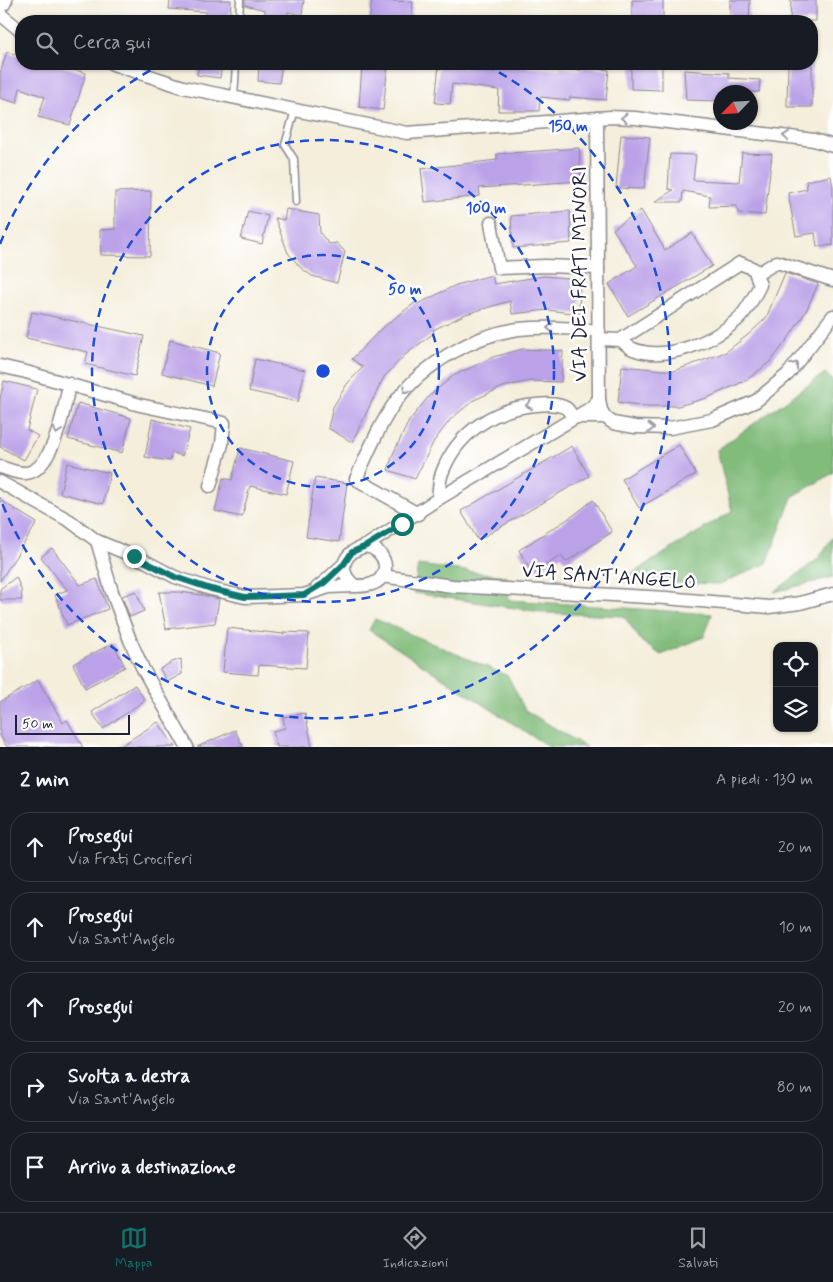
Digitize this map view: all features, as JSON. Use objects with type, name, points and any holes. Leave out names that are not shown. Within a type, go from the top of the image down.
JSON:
[{"type":"street","points":[[0,6],[6,0]]},
{"type":"street","points":[[0,14],[15,26]]},
{"type":"street","points":[[133,70],[183,86],[234,98],[407,133],[597,118],[635,118],[814,140],[833,146]]},
{"type":"street","name":"VIA DEI FRATI MINORI","points":[[597,118],[600,399],[604,417]]},
{"type":"street","points":[[491,223],[499,268],[545,266],[598,268]]},
{"type":"street","points":[[756,274],[777,262],[833,280]]},
{"type":"street","points":[[418,514],[356,479],[384,421],[397,401],[417,378],[438,362],[479,340],[518,329],[566,328],[620,340],[633,349],[652,353],[675,351],[695,346],[716,336],[738,319],[753,299],[760,285],[754,269],[740,263],[733,266],[620,340]]},
{"type":"street","points":[[573,417],[604,417],[613,423],[635,427],[670,428],[712,420],[756,400],[788,374],[833,316]]},
{"type":"street","points":[[0,366],[140,405],[224,423],[222,444],[210,486]]},
{"type":"street","points":[[0,466],[26,473],[35,471],[41,466],[47,458],[63,413],[69,384]]},
{"type":"street","points":[[304,595],[324,583],[344,564],[352,552],[366,546],[418,514],[438,499],[591,408],[600,399]]},
{"type":"street","points":[[438,499],[441,476],[447,461],[473,428],[514,407],[556,405],[566,408],[573,417]]},
{"type":"street","points":[[0,482],[70,520],[97,541],[140,558],[175,577],[211,589],[245,597],[304,595],[329,587],[371,585],[382,576],[388,546],[402,524]]},
{"type":"street","points":[[97,541],[117,608],[130,640],[143,669],[185,746]]},
{"type":"street","points":[[366,546],[376,549],[381,553],[385,563]]},
{"type":"street","points":[[344,564],[343,568],[346,577],[355,586]]},
{"type":"street","name":"VIA SANT'ANGELO","points":[[382,576],[452,586],[666,598],[769,607],[800,603],[833,594]]},
{"type":"lane","points":[[239,15],[240,0]]},
{"type":"lane","points":[[234,98],[236,70]]},
{"type":"lane","points":[[295,110],[285,145],[294,159],[296,202]]},
{"type":"green space","points":[[825,373],[833,381],[833,473],[792,497],[767,563],[720,584],[620,581],[732,511],[717,450]]},
{"type":"green space","points":[[833,537],[833,577],[774,592],[818,559]]},
{"type":"green space","points":[[418,565],[506,576],[509,600],[712,614],[704,637],[661,655],[642,642],[624,616],[548,613],[414,593]]},
{"type":"green space","points":[[375,619],[508,676],[525,710],[586,747],[549,747],[369,630]]},
{"type":"building","points":[[170,0],[231,0],[230,15],[206,15],[206,12],[169,9]]},
{"type":"building","points":[[245,0],[304,0],[302,15],[288,12],[288,15],[265,15],[265,10],[245,5]]},
{"type":"building","points":[[372,0],[413,2],[412,15],[370,15]]},
{"type":"building","points":[[632,0],[663,0],[663,15],[632,15]]},
{"type":"building","points":[[730,0],[750,0],[749,15],[730,15]]},
{"type":"building","points":[[791,0],[816,0],[816,15],[790,15]]},
{"type":"building","points":[[7,52],[15,54],[15,70],[75,70],[86,73],[70,125],[38,117],[45,97],[20,88],[17,103],[0,98],[0,73]]},
{"type":"building","points":[[198,70],[221,70],[220,78],[197,75]]},
{"type":"building","points":[[259,70],[281,70],[279,83],[258,81]]},
{"type":"building","points":[[362,70],[387,70],[383,110],[359,107]]},
{"type":"building","points":[[438,70],[609,70],[606,100],[570,97],[570,100],[540,97],[539,111],[498,111],[499,90],[452,84],[450,104],[435,103]]},
{"type":"building","points":[[631,70],[662,70],[662,90],[631,89]]},
{"type":"building","points":[[684,70],[729,73],[729,78],[760,80],[759,92],[758,85],[713,85],[713,101],[686,100]]},
{"type":"building","points":[[788,70],[812,70],[812,107],[787,107]]},
{"type":"building","points":[[621,135],[650,137],[644,189],[616,188]]},
{"type":"building","points":[[579,148],[581,181],[479,188],[480,196],[425,202],[421,169],[497,160],[497,154]]},
{"type":"building","points":[[742,153],[772,154],[765,215],[738,213],[737,206],[709,207],[710,196],[683,191],[682,202],[655,202],[673,190],[668,189],[670,154],[696,155],[693,180],[739,182]]},
{"type":"building","points":[[831,176],[833,187],[833,245],[817,247],[815,233],[796,236],[788,193],[807,189],[806,181]]},
{"type":"building","points":[[151,191],[150,256],[101,255],[100,230],[115,229],[115,192]]},
{"type":"building","points":[[286,209],[319,215],[320,233],[329,244],[337,243],[345,252],[337,283],[312,276],[301,268],[288,253],[275,218],[284,220]]},
{"type":"building","points":[[641,210],[665,250],[692,233],[712,266],[628,316],[609,284],[637,266],[613,229]]},
{"type":"building","points":[[248,211],[268,216],[262,244],[241,239]]},
{"type":"building","points":[[570,211],[571,243],[513,248],[511,216]]},
{"type":"building","points":[[785,273],[818,284],[806,311],[790,336],[772,360],[747,380],[707,398],[678,406],[646,406],[618,402],[622,366],[674,371],[726,352],[766,318]]},
{"type":"building","points":[[492,275],[494,284],[544,276],[580,279],[579,314],[548,310],[512,314],[510,301],[466,314],[433,330],[434,333],[405,355],[384,377],[352,442],[328,428],[333,407],[347,384],[363,367],[352,359],[382,328],[416,302],[418,304],[456,285]]},
{"type":"building","points":[[32,312],[144,336],[135,376],[85,364],[88,352],[26,338]]},
{"type":"building","points":[[170,340],[220,353],[212,386],[162,373]]},
{"type":"building","points":[[523,349],[563,351],[561,382],[530,381],[503,387],[474,400],[451,419],[434,441],[415,479],[388,470],[393,454],[409,421],[429,396],[453,376],[493,357]]},
{"type":"building","points":[[255,359],[305,370],[298,402],[249,391]]},
{"type":"building","points":[[4,381],[37,389],[27,430],[38,436],[24,460],[0,447],[0,399]]},
{"type":"building","points":[[78,403],[131,418],[122,453],[68,439]]},
{"type":"building","points":[[152,419],[190,429],[182,456],[172,452],[170,461],[145,457]]},
{"type":"building","points":[[679,445],[696,474],[639,508],[622,479]]},
{"type":"building","points":[[572,446],[589,476],[478,540],[461,511]]},
{"type":"building","points":[[240,448],[294,461],[286,494],[250,486],[242,517],[215,511],[223,478],[232,480]]},
{"type":"building","points":[[67,463],[110,473],[103,504],[60,493]]},
{"type":"building","points":[[315,478],[347,483],[339,542],[306,537]]},
{"type":"building","points":[[0,500],[37,523],[0,581]]},
{"type":"building","points":[[593,500],[612,532],[566,562],[561,556],[536,571],[530,570],[519,550],[574,515]]},
{"type":"building","points":[[52,548],[80,585],[97,579],[108,609],[67,625],[55,595],[67,590],[41,557]]},
{"type":"building","points":[[16,577],[21,589],[22,600],[0,600],[0,589]]},
{"type":"building","points":[[136,591],[144,611],[130,617],[122,596]]},
{"type":"building","points":[[159,592],[180,592],[219,599],[215,623],[166,629]]},
{"type":"building","points":[[227,628],[284,634],[284,632],[309,633],[306,668],[259,665],[258,675],[223,672]]},
{"type":"building","points":[[113,643],[125,667],[85,688],[73,664]]},
{"type":"building","points":[[181,659],[182,674],[167,682],[160,669]]},
{"type":"building","points":[[38,680],[63,723],[67,720],[83,747],[7,747],[0,735],[0,702]]},
{"type":"building","points":[[135,685],[145,700],[103,729],[92,712]]},
{"type":"building","points":[[305,713],[312,747],[277,747],[273,731],[285,728],[283,717]]},
{"type":"building","points":[[158,722],[175,747],[119,747]]},
{"type":"building","points":[[235,730],[243,747],[197,747]]},
{"type":"route","points":[[134,556],[175,577],[211,589],[245,597],[304,595],[324,583],[344,564],[352,552],[366,546],[402,524]]}]
